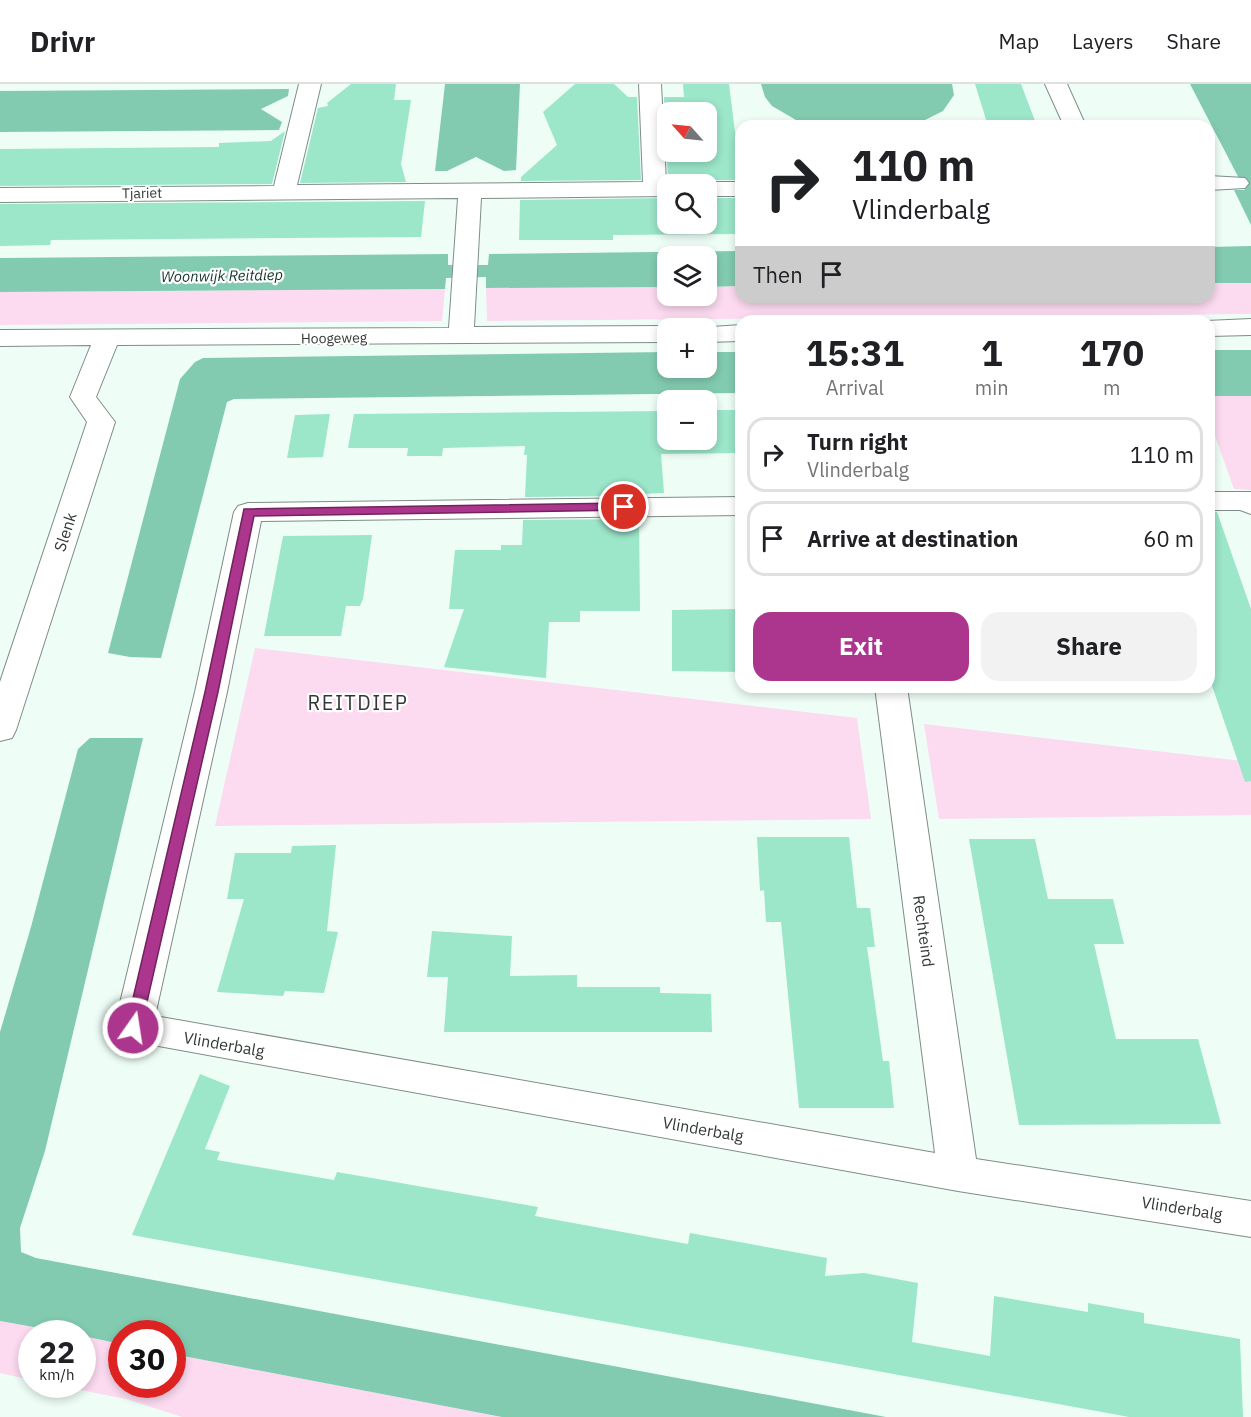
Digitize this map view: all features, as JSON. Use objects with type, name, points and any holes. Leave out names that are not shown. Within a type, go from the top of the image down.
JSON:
[{"type":"street","points":[[284,190],[310,84]]},
{"type":"street","name":"Tjariet","points":[[650,84],[659,174]]},
{"type":"street","points":[[1056,84],[1072,120]]},
{"type":"street","points":[[1215,183],[1237,183]]},
{"type":"street","name":"Tjariet","points":[[0,195],[284,190],[657,189]]},
{"type":"street","points":[[717,189],[735,189]]},
{"type":"street","points":[[461,336],[470,191]]},
{"type":"street","points":[[1215,328],[1251,327]]},
{"type":"street","points":[[717,333],[735,333]]},
{"type":"street","name":"Hoogeweg","points":[[0,338],[106,340],[657,334]]},
{"type":"street","name":"Slenk","points":[[0,730],[101,422],[83,397],[106,340]]},
{"type":"street","points":[[1215,501],[1250,501],[1251,505]]},
{"type":"street","name":"Vlinderbalg","points":[[735,506],[248,512],[211,692],[133,1028],[958,1174],[1251,1219]]},
{"type":"street","name":"Rechteind","points":[[892,693],[958,1174]]},
{"type":"shaded area","points":[[1215,283],[1251,283],[1251,314],[735,315],[735,319],[487,321],[486,288],[657,287],[657,306],[717,306],[717,287],[735,286],[735,303],[1215,303]]},
{"type":"shaded area","points":[[445,289],[442,321],[0,325],[0,292]]},
{"type":"shaded area","points":[[1215,396],[1251,396],[1251,490],[1234,489],[1215,436]]},
{"type":"shaded area","points":[[255,648],[857,718],[871,819],[215,826]]},
{"type":"shaded area","points":[[924,724],[1251,762],[1251,815],[939,819]]},
{"type":"shaded area","points":[[0,1321],[18,1324],[18,1377],[0,1373]]},
{"type":"shaded area","points":[[96,1339],[108,1341],[108,1395],[96,1393]]},
{"type":"shaded area","points":[[186,1356],[502,1417],[182,1417],[121,1398],[186,1398]]},
{"type":"water","points":[[445,84],[520,84],[516,170],[504,171],[476,157],[447,171],[435,171]]},
{"type":"water","points":[[761,84],[952,84],[954,95],[943,111],[925,120],[796,120],[772,106],[765,97]]},
{"type":"water","points":[[1190,84],[1251,84],[1251,225],[1234,190],[1245,190],[1215,132],[1215,120],[1209,120]]},
{"type":"water","points":[[289,89],[288,96],[261,109],[282,122],[279,130],[0,132],[0,91]]},
{"type":"water","points":[[1251,246],[1251,283],[1215,283],[1215,247]]},
{"type":"water","points":[[717,251],[735,251],[735,286],[717,287]]},
{"type":"water","name":"Woonwijk Reitdiep","points":[[657,252],[657,287],[486,288],[486,277],[446,278],[445,289],[0,292],[0,258],[448,254],[448,265],[488,265],[489,254]]},
{"type":"water","points":[[1215,350],[1251,350],[1251,396],[1215,396]]},
{"type":"water","points":[[657,352],[657,378],[717,378],[717,352],[735,352],[735,393],[717,393],[717,390],[657,390],[657,394],[234,399],[227,402],[161,658],[130,657],[108,653],[180,379],[195,362],[203,358]]},
{"type":"water","points":[[90,738],[143,738],[45,1151],[20,1228],[21,1252],[36,1258],[886,1417],[502,1417],[186,1356],[186,1320],[108,1320],[108,1341],[96,1339],[96,1320],[18,1320],[18,1324],[0,1321],[0,1032],[31,927],[78,749]]},
{"type":"building","points":[[351,84],[396,84],[394,100],[411,100],[401,164],[406,182],[300,183],[318,108],[328,106],[327,103]]},
{"type":"building","points":[[575,84],[614,84],[628,97],[637,97],[641,180],[521,181],[521,177],[557,145],[543,112]]},
{"type":"building","points":[[683,84],[729,84],[735,132],[735,180],[717,180],[717,174],[668,174],[667,162],[717,162],[717,102],[664,102],[664,97],[684,97]]},
{"type":"building","points":[[975,84],[1021,84],[1035,120],[986,120]]},
{"type":"building","points":[[285,131],[272,184],[0,186],[0,149],[219,147],[219,143],[271,141]]},
{"type":"building","points":[[657,198],[657,234],[717,234],[717,198],[735,198],[735,234],[613,235],[613,240],[519,240],[520,200]]},
{"type":"building","points":[[425,201],[421,237],[51,240],[50,245],[0,246],[0,204]]},
{"type":"building","points":[[717,410],[735,410],[735,453],[661,454],[664,493],[639,494],[639,496],[525,497],[527,455],[524,455],[525,446],[443,448],[442,456],[407,456],[408,448],[348,448],[354,414],[657,411],[657,450],[717,450]]},
{"type":"building","points":[[330,414],[323,457],[287,458],[295,415]]},
{"type":"building","points":[[1215,512],[1217,512],[1251,609],[1251,781],[1245,782],[1214,693]]},
{"type":"building","points":[[639,519],[640,611],[580,611],[580,622],[549,622],[546,678],[444,667],[464,609],[449,609],[455,550],[501,550],[501,545],[522,545],[523,520]]},
{"type":"building","points":[[372,535],[363,599],[360,606],[346,606],[341,636],[264,636],[283,536]]},
{"type":"building","points":[[735,609],[735,672],[672,671],[672,610]]},
{"type":"building","points":[[757,837],[849,837],[857,908],[870,908],[875,947],[867,947],[883,1061],[889,1061],[894,1108],[799,1108],[781,922],[766,922],[764,890],[760,891]]},
{"type":"building","points":[[969,839],[1035,839],[1048,899],[1113,899],[1124,944],[1094,944],[1116,1039],[1198,1039],[1221,1124],[1019,1125]]},
{"type":"building","points":[[336,845],[327,931],[338,932],[324,993],[285,991],[283,996],[217,992],[244,899],[227,899],[235,853],[291,853],[292,846]]},
{"type":"building","points":[[432,931],[512,936],[510,976],[577,975],[577,987],[660,987],[660,993],[711,994],[712,1032],[444,1032],[448,977],[427,977]]},
{"type":"building","points":[[200,1074],[230,1086],[205,1149],[220,1152],[217,1160],[334,1180],[337,1172],[538,1207],[535,1216],[688,1244],[690,1233],[827,1258],[825,1276],[864,1273],[918,1283],[912,1342],[990,1356],[994,1296],[1088,1312],[1088,1303],[1144,1313],[1144,1323],[1240,1339],[1243,1417],[1129,1417],[132,1235]]},
{"type":"district","name":"REITDIEP","points":[[358,703]]},
{"type":"route","points":[[133,1028],[211,692],[248,512],[624,507]]}]
